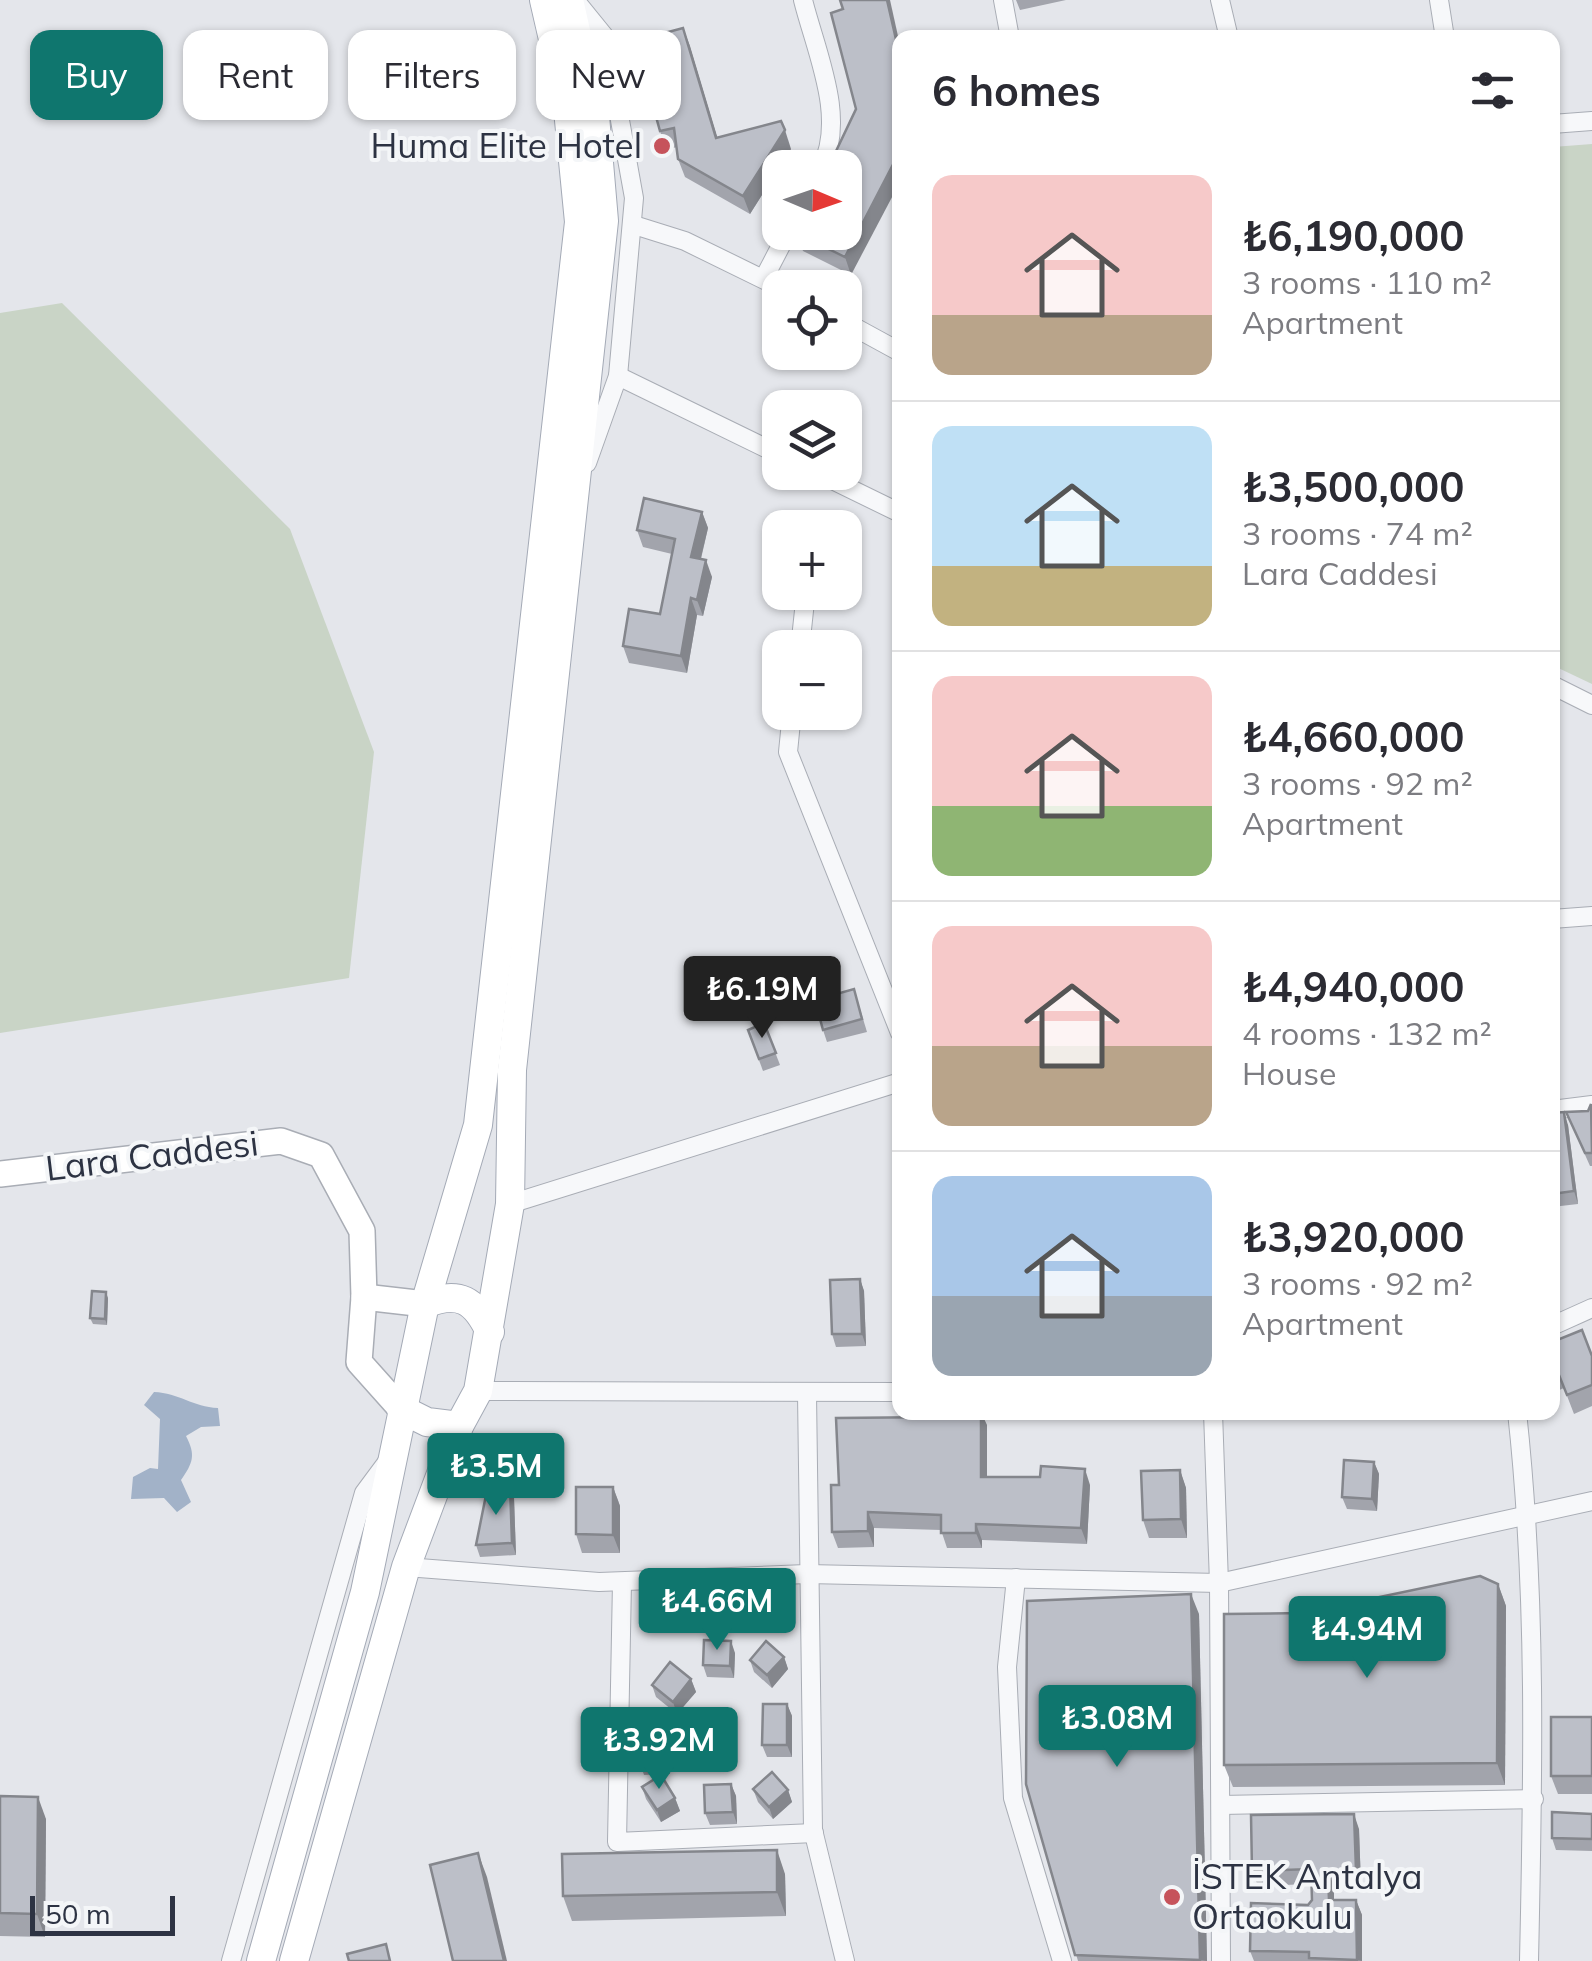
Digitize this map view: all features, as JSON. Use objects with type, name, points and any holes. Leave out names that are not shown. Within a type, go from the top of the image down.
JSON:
[{"type":"main road","points":[[261,1961],[365,1592],[426,1304],[478,1125],[574,290],[577,174],[567,100],[544,0]]},
{"type":"main road","points":[[294,1961],[406,1567],[458,1426],[478,1391],[510,1204],[512,1070],[604,221],[594,116],[572,0]]},
{"type":"main road","points":[[426,1304],[445,1296],[464,1298],[478,1306],[490,1332]]},
{"type":"main road","points":[[402,1409],[428,1422],[458,1426]]},
{"type":"street","points":[[572,0],[605,37],[634,198],[618,376],[574,496]]},
{"type":"street","points":[[803,0],[832,115],[830,150]]},
{"type":"street","points":[[1002,0],[1008,30]]},
{"type":"street","points":[[1220,0],[1227,30]]},
{"type":"street","points":[[1439,0],[1444,30]]},
{"type":"street","points":[[1560,123],[1592,121]]},
{"type":"street","points":[[634,225],[685,241],[762,278]]},
{"type":"street","points":[[862,331],[892,348]]},
{"type":"street","points":[[618,376],[762,446]]},
{"type":"street","points":[[853,490],[892,509]]},
{"type":"street","points":[[1560,689],[1592,705]]},
{"type":"street","points":[[790,730],[788,752],[892,1013]]},
{"type":"street","points":[[1560,918],[1592,916]]},
{"type":"street","points":[[510,1204],[892,1085]]},
{"type":"street","points":[[1560,1109],[1592,1104]]},
{"type":"street","name":"Lara Caddesi","points":[[0,1174],[281,1141],[321,1155],[362,1231],[364,1298],[359,1362],[402,1409]]},
{"type":"street","points":[[364,1298],[426,1304]]},
{"type":"street","points":[[1560,1322],[1592,1308]]},
{"type":"street","points":[[478,1391],[892,1392]]},
{"type":"street","points":[[807,1394],[806,1574],[814,1833],[845,1961]]},
{"type":"street","points":[[1213,1420],[1219,1582],[1221,1961]]},
{"type":"street","points":[[1518,1420],[1528,1518],[1534,1799],[1529,1961]]},
{"type":"street","points":[[231,1961],[364,1493],[394,1454]]},
{"type":"street","points":[[406,1567],[622,1582],[806,1574],[1219,1582],[1528,1518],[1592,1501]]},
{"type":"street","points":[[1016,1578],[1007,1667],[1013,1798],[1062,1961]]},
{"type":"street","points":[[622,1582],[618,1842],[814,1833]]},
{"type":"street","points":[[1221,1805],[1534,1799]]},
{"type":"green space","points":[[1592,144],[1592,684],[1560,669],[1560,146]]},
{"type":"green space","points":[[62,303],[290,529],[374,752],[349,978],[0,1033],[0,313]]},
{"type":"water","points":[[154,1392],[218,1408],[220,1426],[201,1427],[186,1436],[192,1459],[181,1480],[191,1502],[177,1512],[164,1498],[131,1499],[133,1477],[150,1468],[158,1469],[160,1419],[144,1405]]},
{"type":"building","points":[[840,0],[887,0],[894,30],[892,166],[862,224],[862,150],[837,150],[856,109],[831,13],[843,9]]},
{"type":"building","points":[[683,28],[716,138],[781,121],[785,130],[772,150],[762,150],[762,166],[743,196],[678,159],[674,128],[660,131],[657,120],[681,120],[681,30],[676,30]]},
{"type":"building","points":[[831,250],[849,250],[845,257]]},
{"type":"building","points":[[644,498],[702,512],[691,557],[706,560],[697,600],[691,598],[681,656],[623,646],[629,609],[660,614],[675,539],[637,530]]},
{"type":"building","points":[[854,989],[862,1019],[823,1030],[815,1000]]},
{"type":"building","points":[[764,1023],[776,1053],[759,1059],[748,1030]]},
{"type":"building","points":[[1591,1104],[1592,1153],[1585,1153],[1566,1112],[1588,1111]]},
{"type":"building","points":[[1560,1112],[1564,1112],[1574,1191],[1560,1193]]},
{"type":"building","points":[[860,1279],[862,1334],[832,1334],[830,1280]]},
{"type":"building","points":[[92,1291],[106,1292],[105,1319],[90,1318]]},
{"type":"building","points":[[1582,1330],[1592,1356],[1592,1385],[1567,1395],[1560,1378],[1560,1339]]},
{"type":"building","points":[[836,1418],[981,1420],[981,1477],[1040,1477],[1041,1466],[1085,1469],[1081,1528],[976,1524],[976,1533],[941,1533],[941,1515],[868,1512],[868,1531],[832,1532],[831,1485],[839,1485]]},
{"type":"building","points":[[1344,1460],[1374,1462],[1372,1499],[1342,1497]]},
{"type":"building","points":[[1180,1470],[1181,1519],[1143,1520],[1141,1471]]},
{"type":"building","points":[[510,1486],[512,1543],[476,1545],[487,1490]]},
{"type":"building","points":[[576,1487],[613,1487],[613,1535],[576,1534]]},
{"type":"building","points":[[1480,1576],[1498,1584],[1497,1763],[1224,1765],[1224,1614],[1303,1613]]},
{"type":"building","points":[[1191,1594],[1200,1960],[1075,1955],[1026,1784],[1027,1601]]},
{"type":"building","points":[[704,1640],[731,1641],[730,1666],[703,1665]]},
{"type":"building","points":[[766,1641],[784,1657],[767,1675],[750,1660]]},
{"type":"building","points":[[670,1662],[691,1679],[673,1702],[652,1685]]},
{"type":"building","points":[[763,1704],[787,1704],[787,1745],[762,1745]]},
{"type":"building","points":[[1551,1717],[1592,1717],[1592,1776],[1551,1776]]},
{"type":"building","points":[[663,1720],[665,1761],[640,1763],[637,1722]]},
{"type":"building","points":[[772,1772],[788,1790],[769,1807],[753,1789]]},
{"type":"building","points":[[661,1775],[675,1798],[657,1810],[642,1787]]},
{"type":"building","points":[[731,1784],[733,1812],[705,1813],[704,1785]]},
{"type":"building","points":[[0,1796],[38,1797],[37,1914],[0,1913]]},
{"type":"building","points":[[1552,1812],[1592,1814],[1592,1839],[1552,1838]]},
{"type":"building","points":[[1354,1814],[1356,1870],[1328,1871],[1329,1900],[1356,1900],[1357,1960],[1309,1958],[1309,1952],[1250,1951],[1251,1903],[1308,1905],[1312,1900],[1311,1869],[1252,1871],[1251,1815]]},
{"type":"building","points":[[777,1850],[777,1892],[563,1896],[562,1854]]},
{"type":"building","points":[[478,1853],[504,1961],[453,1961],[430,1865]]},
{"type":"building","points":[[386,1944],[390,1961],[349,1961],[347,1954]]},
{"type":"place","name":"Huma Elite Hotel","points":[[662,146]]},
{"type":"place","name":"İSTEK Antalya Ortaokulu","points":[[1172,1897]]}]
